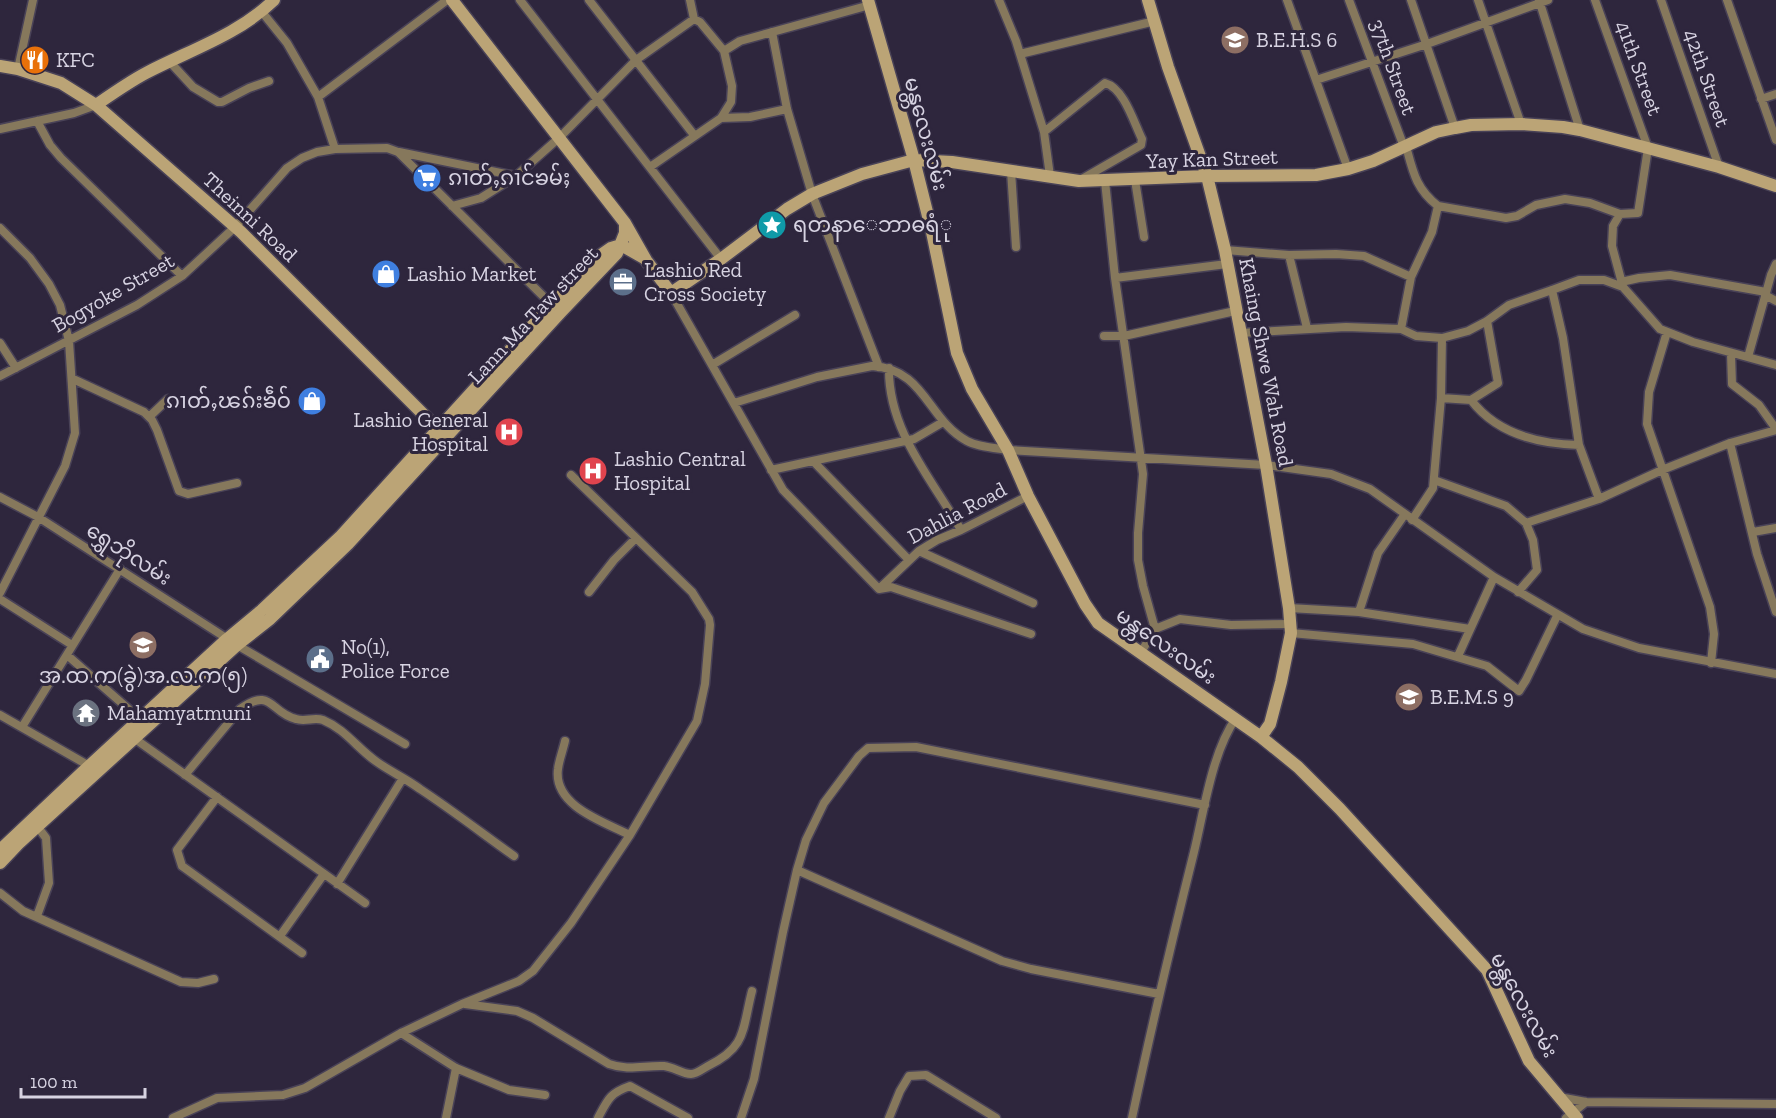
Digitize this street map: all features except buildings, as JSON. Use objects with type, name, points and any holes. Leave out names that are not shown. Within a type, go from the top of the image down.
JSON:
[{"type":"main road","points":[[96,105],[144,74],[240,27],[262,12],[274,0]]},
{"type":"main road","points":[[452,0],[625,223],[646,260],[671,293]]},
{"type":"main road","points":[[869,3],[883,0]]},
{"type":"main road","name":"Khaing Shwe Wah Road","points":[[1148,0],[1168,67],[1207,176],[1225,250],[1266,465],[1289,608],[1291,629],[1270,724],[1262,737]]},
{"type":"main road","name":"မန္တလေးလမ်း","points":[[869,3],[914,160],[932,232],[957,353],[972,389],[1008,450],[1028,496],[1085,604],[1098,622],[1140,654],[1262,737],[1298,767],[1340,808],[1487,970],[1529,1061],[1572,1116]]},
{"type":"main road","name":"Theinni Road","points":[[0,66],[18,69],[61,83],[96,105],[235,227],[330,319],[442,433]]},
{"type":"main road","name":"Yay Kan Street","points":[[671,293],[721,260],[787,209],[812,194],[862,174],[914,160],[952,162],[1080,181],[1316,175],[1348,169],[1405,147],[1436,132],[1471,125],[1521,124],[1580,130],[1719,167],[1776,186]]},
{"type":"main road","points":[[625,223],[621,245],[646,260]]},
{"type":"main road","name":"Lann Ma Taw street","points":[[131,736],[141,720],[293,589],[340,537],[371,511],[556,309],[601,255],[621,245]]},
{"type":"main road","name":"Lann Ma Taw street","points":[[0,850],[131,736],[232,642]]},
{"type":"main road","name":"Lann Ma Taw street","points":[[0,863],[94,769]]},
{"type":"street","points":[[18,69],[33,0]]},
{"type":"street","points":[[318,97],[447,0]]},
{"type":"street","points":[[520,0],[721,260]]},
{"type":"street","points":[[589,0],[694,135]]},
{"type":"street","points":[[690,0],[694,20]]},
{"type":"street","points":[[999,0],[1020,54],[1044,132],[1050,176]]},
{"type":"street","points":[[1287,0],[1348,169]]},
{"type":"street","name":"37th Street","points":[[1349,0],[1405,147],[1414,177],[1426,197],[1438,206]]},
{"type":"street","points":[[1411,0],[1455,128]]},
{"type":"street","points":[[1478,0],[1521,124]]},
{"type":"street","name":"41th Street","points":[[1595,0],[1648,148]]},
{"type":"street","name":"42th Street","points":[[1661,0],[1719,167]]},
{"type":"street","points":[[1727,0],[1776,140]]},
{"type":"street","points":[[1316,80],[1427,44],[1543,1],[1580,130]]},
{"type":"street","points":[[724,51],[741,41],[869,3]]},
{"type":"street","points":[[262,12],[287,43],[318,97],[335,149]]},
{"type":"street","points":[[452,206],[481,198],[516,176],[560,137],[636,60],[694,20]]},
{"type":"street","points":[[694,20],[699,22],[724,51],[732,96],[721,118]]},
{"type":"street","points":[[1020,54],[1155,21]]},
{"type":"street","points":[[772,32],[787,109],[812,194],[879,367]]},
{"type":"street","points":[[169,61],[193,87],[218,102],[269,81]]},
{"type":"street","points":[[1044,132],[1105,83],[1110,85],[1125,101],[1142,139],[1141,145],[1080,181]]},
{"type":"street","points":[[1761,99],[1776,94]]},
{"type":"street","points":[[0,129],[74,113],[96,105]]},
{"type":"street","points":[[650,167],[721,118],[750,117],[787,109]]},
{"type":"street","points":[[37,121],[50,145],[61,158],[182,276]]},
{"type":"street","name":"Bogyoke Street","points":[[0,376],[136,305],[182,276],[235,227],[287,168],[309,155],[335,149],[387,148],[438,162],[516,176]]},
{"type":"street","points":[[1401,329],[1411,277],[1432,232],[1438,206],[1506,218],[1517,216],[1536,205],[1565,199],[1590,203],[1620,214],[1638,213],[1648,148]]},
{"type":"street","points":[[398,152],[556,309]]},
{"type":"street","points":[[1011,171],[1016,248]]},
{"type":"street","points":[[1135,180],[1144,237]]},
{"type":"street","points":[[1105,181],[1115,278],[1143,474],[1138,560],[1155,628]]},
{"type":"street","points":[[1620,214],[1613,226],[1612,246],[1622,285],[1660,329],[1731,354],[1776,365]]},
{"type":"street","points":[[0,228],[30,258],[49,284],[60,305],[69,341],[75,433],[65,466],[0,593]]},
{"type":"street","points":[[1225,250],[1289,255],[1364,256],[1411,277]]},
{"type":"street","points":[[1289,255],[1307,328]]},
{"type":"street","points":[[1115,278],[1227,264]]},
{"type":"street","points":[[1748,357],[1765,293],[1776,264]]},
{"type":"street","points":[[1240,333],[1346,327],[1401,329],[1416,336],[1442,338],[1468,331],[1509,305],[1579,280],[1604,280],[1622,285],[1639,278],[1670,275],[1765,293],[1776,300]]},
{"type":"street","points":[[1552,290],[1563,338],[1579,445],[1599,499]]},
{"type":"street","points":[[671,293],[783,490],[879,589],[891,587],[1031,634]]},
{"type":"street","points":[[1104,336],[1124,336],[1235,311]]},
{"type":"street","points":[[712,365],[795,315]]},
{"type":"street","points":[[1440,398],[1471,400],[1498,383],[1487,321]]},
{"type":"street","points":[[1667,332],[1649,392],[1647,424],[1710,607],[1714,634],[1711,663]]},
{"type":"street","points":[[1359,612],[1378,553],[1433,488],[1442,338]]},
{"type":"street","points":[[0,343],[16,368]]},
{"type":"street","points":[[1526,523],[1599,499],[1662,470],[1730,443],[1776,430],[1759,405],[1732,384],[1731,354]]},
{"type":"street","points":[[734,403],[817,377],[872,366],[889,368],[899,371],[916,386],[944,422],[968,442],[1008,450],[1266,465],[1331,474],[1370,489],[1494,577],[1582,629],[1639,648],[1776,674]]},
{"type":"street","points":[[889,368],[892,404],[907,441],[961,530]]},
{"type":"street","points":[[73,379],[144,412],[149,417],[157,430],[182,494],[237,483]]},
{"type":"street","points":[[149,417],[168,399]]},
{"type":"street","points":[[1471,400],[1482,414],[1518,436],[1554,444],[1579,445]]},
{"type":"street","points":[[771,470],[907,441],[944,422]]},
{"type":"street","points":[[1730,443],[1753,532],[1773,591],[1776,612]]},
{"type":"street","points":[[814,462],[908,559]]},
{"type":"street","points":[[173,1118],[218,1098],[283,1095],[305,1088],[401,1033],[462,1004],[519,981],[533,971],[571,923],[630,835],[697,721],[705,684],[710,625],[709,619],[692,592],[571,476]]},
{"type":"street","points":[[1434,480],[1506,506],[1526,523],[1533,540],[1537,570],[1518,592]]},
{"type":"street","name":"Dahlia Road","points":[[879,589],[919,551],[1028,496]]},
{"type":"street","name":"ရွှေဘိုလမ်း","points":[[0,497],[38,517],[232,642],[405,744]]},
{"type":"street","points":[[1753,532],[1776,528]]},
{"type":"street","points":[[589,592],[614,560],[636,538]]},
{"type":"street","points":[[919,551],[1033,603]]},
{"type":"street","points":[[22,727],[120,569]]},
{"type":"street","points":[[1458,656],[1494,577]]},
{"type":"street","points":[[0,598],[72,645]]},
{"type":"street","points":[[1289,608],[1359,612],[1470,629]]},
{"type":"street","points":[[1140,654],[1155,628],[1180,619],[1291,629],[1413,644],[1458,656],[1487,666],[1519,690],[1557,616]]},
{"type":"street","points":[[67,655],[141,720]]},
{"type":"street","points":[[185,775],[240,709],[260,699],[269,702],[295,719],[324,720],[348,735],[369,756],[514,856]]},
{"type":"street","points":[[0,715],[94,769]]},
{"type":"street","points":[[1132,1118],[1159,994],[1205,805],[1221,746],[1236,718]]},
{"type":"street","points":[[131,736],[365,903]]},
{"type":"street","points":[[565,741],[557,771],[564,795],[578,808],[630,835]]},
{"type":"street","points":[[741,1118],[754,1079],[797,870],[806,840],[824,803],[859,756],[868,748],[916,747],[1205,805]]},
{"type":"street","points":[[337,884],[404,778]]},
{"type":"street","points":[[217,798],[177,850],[182,866],[302,953]]},
{"type":"street","points":[[37,826],[46,838],[49,883],[37,916]]},
{"type":"street","points":[[797,870],[1002,962],[1159,994]]},
{"type":"street","points":[[280,936],[324,874]]},
{"type":"street","points":[[0,893],[15,907],[181,982],[198,983],[214,979]]},
{"type":"street","points":[[462,1004],[517,1011],[618,1067],[671,1066],[688,1074],[694,1074],[720,1061],[739,1043],[752,991]]},
{"type":"street","points":[[401,1033],[456,1068],[509,1090],[545,1095]]},
{"type":"street","points":[[446,1118],[456,1068]]},
{"type":"street","points":[[889,1118],[900,1091],[909,1077],[926,1075],[996,1118]]},
{"type":"street","points":[[598,1118],[610,1096],[630,1086],[688,1118]]},
{"type":"street","points":[[1559,1097],[1586,1102],[1776,1104]]},
{"type":"street","points":[[1572,1116],[1586,1102]]},
{"type":"place","name":"B.E.H.S 6","points":[[1235,40]]},
{"type":"place","name":"KFC","points":[[35,60]]},
{"type":"place","name":"ၵၢတ်ႇၵၢင်ၶမ်ႈ","points":[[427,178]]},
{"type":"place","name":"ရတနာေဘာဓရံု","points":[[772,225]]},
{"type":"place","name":"Lashio Market","points":[[386,274]]},
{"type":"place","name":"Lashio Red Cross Society","points":[[623,282]]},
{"type":"place","name":"ၵၢတ်ႇၽၵ်းၶဵဝ်","points":[[312,401]]},
{"type":"place","name":"Lashio General Hospital","points":[[509,432]]},
{"type":"place","name":"Lashio Central Hospital","points":[[593,471]]},
{"type":"place","name":"အ.ထ.က(ခွဲ)အ.လ.က(၅)","points":[[143,645]]},
{"type":"place","name":"No(1), Police Force","points":[[320,659]]},
{"type":"place","name":"B.E.M.S 9","points":[[1409,697]]},
{"type":"place","name":"Mahamyatmuni","points":[[86,713]]}]
